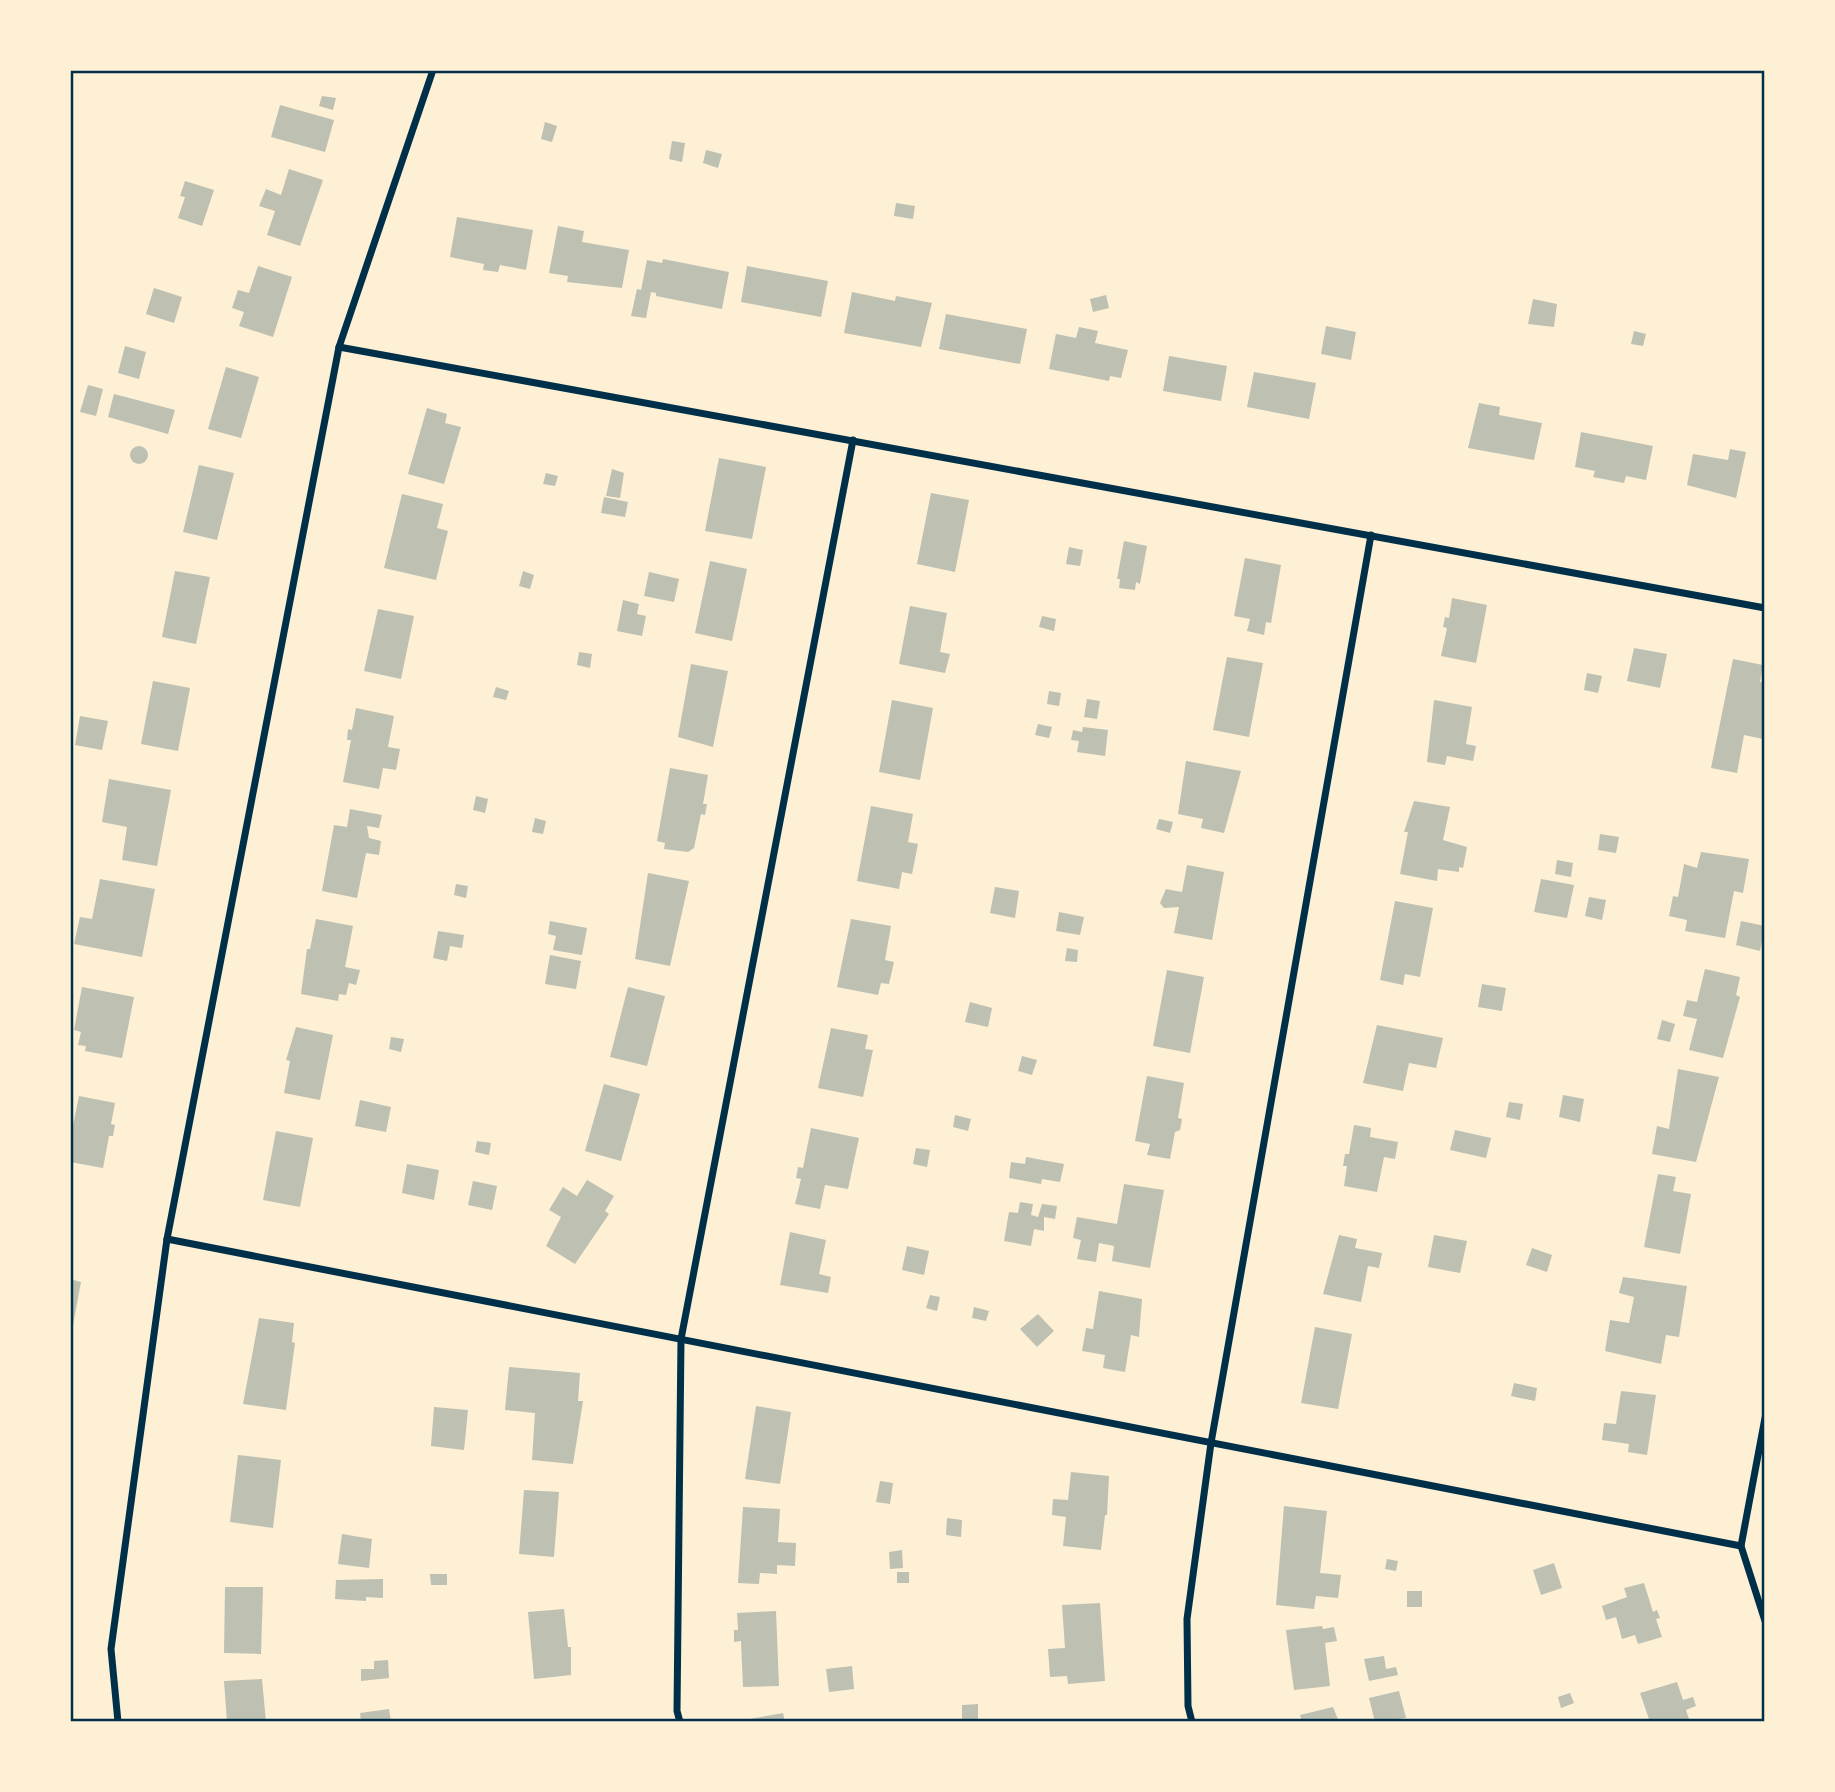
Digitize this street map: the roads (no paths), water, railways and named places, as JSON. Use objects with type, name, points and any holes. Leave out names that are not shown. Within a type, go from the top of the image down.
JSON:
[{"type":"street","points":[[118,1722],[111,1648],[167,1239],[339,347],[433,70]]},
{"type":"street","points":[[339,347],[1765,608]]},
{"type":"street","points":[[680,1722],[677,1711],[681,1339],[853,440]]},
{"type":"street","points":[[1192,1722],[1188,1706],[1187,1619],[1211,1443],[1371,535]]},
{"type":"street","points":[[167,1239],[1741,1546]]},
{"type":"street","points":[[1765,1418],[1741,1546],[1765,1621]]}]
